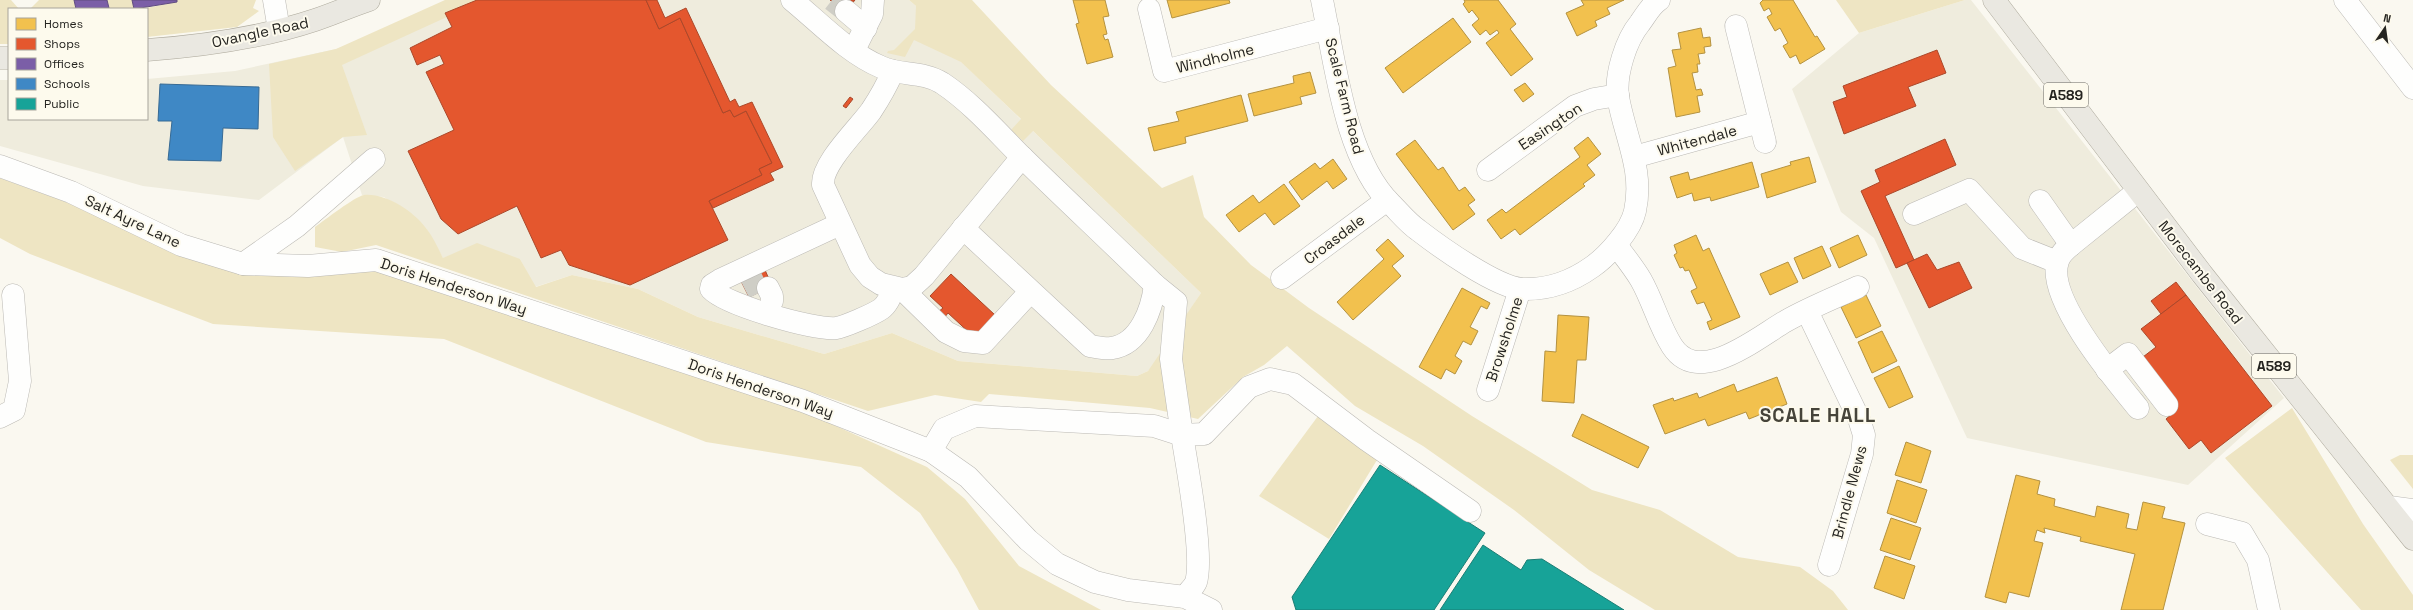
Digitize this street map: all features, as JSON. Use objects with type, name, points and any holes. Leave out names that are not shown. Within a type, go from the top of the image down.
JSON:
[{"type":"main road","name":"Ovangle Road","points":[[148,50],[230,40],[279,30],[314,20],[369,0]]},
{"type":"main road","name":"Morecambe Road","points":[[1994,0],[2138,191],[2266,355],[2389,507],[2413,539]]},
{"type":"street","points":[[274,0],[279,30]]},
{"type":"street","points":[[792,0],[854,50],[873,63],[893,71],[914,73],[941,83],[984,119],[1155,285],[1176,302],[1172,359],[1190,486],[1198,567],[1195,583],[1185,597]]},
{"type":"street","name":"Scale Farm Road","points":[[1322,0],[1348,121],[1363,165],[1387,200],[1416,230],[1491,278],[1520,289],[1549,288],[1574,280],[1598,263],[1616,245],[1635,214],[1639,186],[1634,157],[1618,95],[1621,63],[1630,35],[1657,0]]},
{"type":"street","points":[[2345,0],[2413,88]]},
{"type":"street","points":[[851,6],[871,14],[854,50]]},
{"type":"street","name":"Windholme","points":[[1149,9],[1164,72],[1328,28]]},
{"type":"street","name":"Whitendale","points":[[1634,157],[1763,132],[1736,26]]},
{"type":"street","points":[[893,71],[871,111],[825,172],[823,185],[860,265],[881,284],[898,289],[946,332],[964,341],[983,343],[1030,292]]},
{"type":"street","name":"Easington","points":[[1488,170],[1575,106],[1594,99],[1618,95]]},
{"type":"street","points":[[840,224],[762,287],[818,327],[837,328],[882,308],[898,289],[912,286],[924,276],[1022,157]]},
{"type":"street","points":[[243,264],[297,226],[374,159]]},
{"type":"street","name":"Salt Ayre Lane","points":[[0,166],[71,192],[181,245],[243,264],[269,265]]},
{"type":"street","points":[[1914,214],[1969,190],[2022,248],[2057,262]]},
{"type":"street","points":[[2138,191],[2071,244],[2062,252],[2057,262],[2058,284],[2069,313],[2107,370],[2138,408]]},
{"type":"street","name":"Croasdale","points":[[1282,278],[1387,200]]},
{"type":"street","points":[[2040,201],[2071,244]]},
{"type":"street","points":[[963,228],[1030,292],[1090,346],[1111,348],[1125,344],[1141,327],[1152,305],[1155,285]]},
{"type":"street","points":[[1616,245],[1642,280],[1672,346],[1682,357],[1699,363],[1722,358],[1752,344],[1786,321],[1858,287]]},
{"type":"street","name":"Doris Henderson Way","points":[[269,265],[308,266],[376,260],[803,401],[931,451],[968,477],[1028,540],[1057,564],[1095,582],[1128,590],[1185,597],[1211,610]]},
{"type":"street","name":"Browsholme","points":[[1488,390],[1520,289]]},
{"type":"street","points":[[0,417],[14,410],[20,381],[13,295]]},
{"type":"street","name":"Brindle Mews","points":[[1807,311],[1859,420],[1864,435],[1862,454],[1829,565]]},
{"type":"street","points":[[2107,370],[2128,354],[2167,405]]},
{"type":"street","points":[[931,451],[944,429],[975,416],[1154,426],[1182,435],[1204,434],[1249,387],[1270,379],[1293,384],[1367,440],[1470,511]]},
{"type":"street","points":[[2389,507],[2413,510]]},
{"type":"street","points":[[2207,524],[2242,533],[2258,560],[2269,610]]},
{"type":"shaded area","points":[[0,0],[11,0],[18,8],[8,8],[8,44],[0,44]]},
{"type":"shaded area","points":[[39,0],[74,0],[76,8],[31,8]]},
{"type":"shaded area","points":[[107,0],[132,0],[134,8],[106,8],[109,7]]},
{"type":"shaded area","points":[[177,0],[256,0],[253,8],[259,11],[237,27],[148,37],[148,8],[146,8],[177,2]]},
{"type":"shaded area","points":[[445,0],[909,0],[916,6],[950,51],[1201,293],[1157,361],[1148,371],[1137,376],[958,361],[892,333],[824,354],[698,317],[638,289],[572,275],[535,287],[520,259],[443,258],[426,228],[384,197],[362,195],[343,137],[259,200],[143,186],[0,146],[0,80],[8,80],[8,120],[148,120],[148,79],[235,71],[336,49],[435,13]]},
{"type":"shaded area","points":[[445,0],[484,0],[342,65],[367,135],[343,137],[295,171],[273,137],[269,64],[336,49]]},
{"type":"shaded area","points":[[909,0],[972,0],[1051,85],[1162,188],[1193,175],[1204,217],[1251,265],[1309,308],[1472,416],[1592,490],[1660,510],[1738,557],[1800,567],[1833,591],[1848,610],[1655,610],[1589,570],[1514,510],[1423,446],[1355,406],[1287,346],[1264,365],[1243,377],[1198,419],[1150,408],[989,394],[981,402],[935,395],[868,411],[376,245],[342,252],[315,247],[315,227],[359,197],[364,195],[372,195],[390,200],[414,215],[429,231],[443,258],[477,243],[520,259],[536,287],[572,275],[638,289],[698,317],[824,354],[892,333],[958,361],[1137,376],[1148,371],[1201,293],[1033,131],[1023,141],[1011,130],[1021,119],[961,62],[914,40],[905,57],[887,53],[888,51],[894,50],[915,29],[916,6]]},
{"type":"shaded area","points":[[1836,0],[1965,0],[1859,33]]},
{"type":"shaded area","points":[[1965,0],[1971,0],[2284,398],[2188,485],[1967,438],[1874,238],[1841,212],[1792,89],[1859,33]]},
{"type":"shaded area","points":[[0,178],[66,202],[170,250],[371,269],[798,409],[927,467],[965,499],[1019,566],[1101,610],[979,610],[957,569],[920,513],[861,467],[706,442],[444,339],[213,324],[30,254],[0,238]]},
{"type":"shaded area","points":[[2292,408],[2363,524],[2413,595],[2413,610],[2361,610],[2225,458]]},
{"type":"shaded area","points":[[1321,412],[1380,455],[1329,539],[1259,496]]},
{"type":"shaded area","points":[[2400,455],[2413,455],[2413,489],[2390,460]]},
{"type":"building: Homes","points":[[1073,0],[1105,0],[1109,16],[1103,17],[1107,34],[1103,35],[1105,40],[1108,39],[1113,57],[1087,64],[1076,24],[1079,23]]},
{"type":"building: Homes","points":[[1167,0],[1229,0],[1230,3],[1172,18]]},
{"type":"building: Homes","points":[[1464,0],[1498,0],[1516,24],[1510,29],[1533,59],[1511,76],[1486,43],[1499,33],[1497,30],[1490,35],[1486,30],[1480,35],[1472,25],[1479,19],[1472,10],[1469,13],[1463,4],[1465,2]]},
{"type":"building: Homes","points":[[1581,0],[1624,0],[1607,8],[1610,14],[1595,21],[1597,26],[1577,36],[1566,13],[1584,5]]},
{"type":"building: Homes","points":[[1763,0],[1793,0],[1815,37],[1817,36],[1825,49],[1800,64],[1796,55],[1790,58],[1783,46],[1788,43],[1780,28],[1775,31],[1767,17],[1772,14],[1769,8],[1764,11],[1760,3]]},
{"type":"building: Homes","points":[[1453,18],[1471,42],[1403,93],[1385,68]]},
{"type":"building: Homes","points":[[1701,28],[1703,38],[1710,37],[1711,46],[1704,47],[1705,53],[1698,54],[1700,64],[1697,64],[1698,72],[1692,73],[1696,90],[1701,89],[1703,95],[1697,96],[1700,112],[1676,117],[1668,68],[1676,66],[1672,50],[1681,49],[1678,33]]},
{"type":"building: Homes","points":[[1310,72],[1316,93],[1300,97],[1302,104],[1254,116],[1248,94],[1294,83],[1293,76]]},
{"type":"building: Homes","points":[[1525,83],[1534,94],[1523,102],[1514,90]]},
{"type":"building: Homes","points":[[1241,95],[1248,121],[1185,137],[1186,143],[1154,151],[1148,128],[1179,121],[1176,112]]},
{"type":"building: Homes","points":[[1588,137],[1601,154],[1587,165],[1595,175],[1583,184],[1585,186],[1520,235],[1515,229],[1501,239],[1487,220],[1502,209],[1506,213],[1580,157],[1574,148]]},
{"type":"building: Homes","points":[[1415,140],[1438,170],[1443,167],[1459,191],[1465,187],[1475,200],[1468,205],[1475,214],[1453,230],[1396,154]]},
{"type":"building: Homes","points":[[1809,157],[1816,182],[1767,198],[1761,174],[1791,165],[1790,162]]},
{"type":"building: Homes","points":[[1333,159],[1347,179],[1333,189],[1327,181],[1302,200],[1289,182],[1315,163],[1320,169]]},
{"type":"building: Homes","points":[[1752,162],[1759,187],[1711,201],[1710,197],[1694,201],[1692,193],[1677,198],[1670,177],[1688,172],[1690,180]]},
{"type":"building: Homes","points":[[1284,184],[1300,206],[1274,225],[1265,213],[1239,232],[1226,215],[1253,195],[1259,203]]},
{"type":"building: Homes","points":[[1696,235],[1703,251],[1709,248],[1740,317],[1710,330],[1707,322],[1712,320],[1704,302],[1697,304],[1691,291],[1697,288],[1689,270],[1685,271],[1683,267],[1680,268],[1674,255],[1677,253],[1674,245]]},
{"type":"building: Homes","points":[[1858,235],[1867,255],[1839,268],[1830,248]]},
{"type":"building: Homes","points":[[1388,239],[1404,256],[1392,266],[1401,276],[1353,320],[1337,302],[1384,259],[1376,250]]},
{"type":"building: Homes","points":[[1822,246],[1831,266],[1803,279],[1794,258]]},
{"type":"building: Homes","points":[[1788,262],[1798,282],[1770,295],[1760,274]]},
{"type":"building: Homes","points":[[1462,288],[1490,303],[1487,309],[1481,306],[1470,327],[1478,331],[1471,345],[1463,341],[1455,356],[1462,361],[1455,374],[1446,369],[1441,379],[1419,367]]},
{"type":"building: Homes","points":[[1866,295],[1881,326],[1856,338],[1841,307]]},
{"type":"building: Homes","points":[[1558,315],[1589,317],[1586,360],[1577,360],[1574,403],[1542,401],[1545,351],[1556,352]]},
{"type":"building: Homes","points":[[1882,331],[1897,361],[1872,373],[1858,342]]},
{"type":"building: Homes","points":[[1899,366],[1913,397],[1889,408],[1874,378]]},
{"type":"building: Homes","points":[[1777,377],[1787,404],[1749,419],[1746,412],[1708,426],[1705,419],[1665,434],[1653,405],[1673,398],[1674,401],[1697,393],[1699,398],[1734,384],[1737,392]]},
{"type":"building: Homes","points":[[1582,414],[1649,447],[1638,468],[1572,436]]},
{"type":"building: Homes","points":[[1906,442],[1931,451],[1921,483],[1895,475]]},
{"type":"building: Homes","points":[[2016,475],[2040,481],[2037,494],[2055,499],[2054,506],[2095,517],[2097,506],[2129,514],[2126,528],[2137,530],[2143,502],[2165,507],[2162,518],[2185,523],[2163,610],[2121,610],[2135,554],[2080,541],[2081,537],[2044,528],[2045,533],[2037,530],[2034,541],[2043,543],[2029,597],[2009,592],[2006,603],[1985,597]]},
{"type":"building: Homes","points":[[1897,480],[1927,490],[1916,523],[1887,513]]},
{"type":"building: Homes","points":[[1891,518],[1921,528],[1910,560],[1880,550]]},
{"type":"building: Homes","points":[[1885,556],[1915,566],[1904,599],[1874,588]]},
{"type":"building: Shops","points":[[477,0],[646,0],[659,29],[680,18],[723,113],[730,110],[734,117],[746,111],[772,163],[759,169],[762,175],[709,201],[728,240],[630,285],[569,265],[561,250],[541,258],[517,206],[458,234],[441,219],[408,151],[454,130],[426,72],[444,64],[440,55],[417,65],[410,48],[452,27],[445,13]]},
{"type":"building: Shops","points":[[646,0],[657,0],[665,18],[686,8],[730,102],[735,99],[739,107],[752,102],[783,167],[770,173],[774,180],[713,208],[709,201],[762,175],[759,169],[772,163],[746,111],[734,117],[730,110],[723,113],[680,18],[659,29]]},
{"type":"building: Shops","points":[[830,0],[855,0],[845,12]]},
{"type":"building: Shops","points":[[1937,50],[1946,73],[1908,87],[1916,106],[1844,134],[1833,102],[1847,97],[1843,86]]},
{"type":"building: Shops","points":[[850,97],[853,99],[846,108],[843,106]]},
{"type":"building: Shops","points":[[1945,139],[1956,165],[1885,196],[1914,260],[1896,268],[1861,191],[1880,182],[1875,170]]},
{"type":"building: Shops","points":[[1927,254],[1937,270],[1959,262],[1972,288],[1929,308],[1907,263]]},
{"type":"building: Shops","points":[[765,270],[772,286],[749,297],[741,281]]},
{"type":"building: Shops","points":[[951,274],[995,315],[974,337],[948,313],[944,318],[938,312],[943,308],[930,296]]},
{"type":"building: Shops","points":[[2176,282],[2186,295],[2161,314],[2151,301]]},
{"type":"building: Shops","points":[[2186,295],[2272,406],[2211,453],[2201,440],[2189,449],[2166,419],[2178,409],[2139,360],[2156,347],[2141,329]]},
{"type":"building: Offices","points":[[74,0],[107,0],[109,8],[76,8]]},
{"type":"building: Offices","points":[[132,0],[177,0],[177,2],[134,8]]},
{"type":"building: Schools","points":[[160,84],[259,87],[258,129],[223,128],[221,161],[168,160],[172,121],[158,121]]},
{"type":"building: Public","points":[[1380,465],[1485,533],[1434,610],[1296,610],[1292,597]]},
{"type":"building: Public","points":[[1483,545],[1521,570],[1527,560],[1542,559],[1624,610],[1440,610]]},
{"type":"tunnel","points":[[832,0],[846,11]]},
{"type":"tunnel","points":[[751,277],[759,293]]},
{"type":"district","name":"SCALE HALL","points":[[1818,415]]}]
